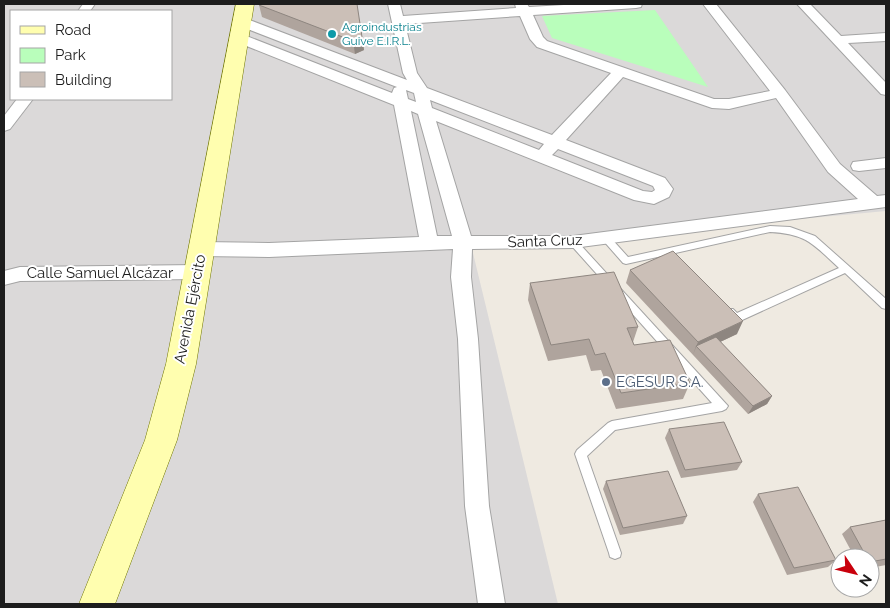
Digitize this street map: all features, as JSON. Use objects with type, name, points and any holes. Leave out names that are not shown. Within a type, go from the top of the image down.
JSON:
[{"type":"main road","name":"Avenida Ejército","points":[[97,604],[161,440],[180,364],[200,261],[209,194],[242,21]]},
{"type":"street","points":[[394,4],[398,20],[404,77],[400,101],[429,243]]},
{"type":"street","points":[[398,20],[522,7],[636,4]]},
{"type":"street","points":[[709,4],[780,93],[834,168],[879,202]]},
{"type":"street","points":[[803,4],[886,91]]},
{"type":"street","points":[[522,7],[538,40],[542,44],[721,105],[780,93]]},
{"type":"street","points":[[242,21],[404,77],[421,90],[659,182],[664,189],[663,193],[654,198],[640,196],[425,112],[242,21]]},
{"type":"street","points":[[836,40],[886,37]]},
{"type":"street","points":[[540,158],[621,70]]},
{"type":"street","points":[[421,90],[425,112],[463,242],[461,277],[468,339],[477,506],[492,604]]},
{"type":"street","points":[[4,105],[23,102]]},
{"type":"street","points":[[4,126],[23,102]]},
{"type":"street","points":[[859,166],[886,163]]},
{"type":"street","name":"Santa Cruz","points":[[200,261],[269,250],[463,242],[573,242],[879,202]]},
{"type":"street","name":"Calle Samuel Alcázar","points":[[4,278],[20,274],[128,274],[200,261]]},
{"type":"lane","points":[[606,238],[626,261],[670,256],[770,229],[790,230],[812,238],[886,305]]},
{"type":"lane","points":[[573,242],[722,406],[612,426],[581,454],[615,553]]},
{"type":"lane","points":[[722,305],[736,318],[847,268]]},
{"type":"shaded area","points":[[4,4],[886,4],[886,211],[472,249],[558,604],[4,604]]},
{"type":"green space","points":[[655,10],[708,87],[552,38],[542,16]]},
{"type":"building","name":"Agroindustrias Guive E.I.R.L.","points":[[260,4],[357,4],[362,37],[353,41]]},
{"type":"building","points":[[673,251],[743,321],[698,342],[630,270]]},
{"type":"building","points":[[614,272],[638,327],[627,328],[634,345],[670,340],[690,383],[621,393],[605,353],[595,355],[589,339],[551,345],[530,283]]},
{"type":"building","points":[[716,337],[772,396],[753,406],[696,346]]},
{"type":"building","points":[[724,422],[742,462],[685,470],[669,429]]},
{"type":"building","points":[[668,471],[687,516],[623,528],[606,481]]},
{"type":"building","points":[[798,487],[830,548],[830,561],[794,568],[758,494]]},
{"type":"building","points":[[886,520],[886,559],[880,560],[880,548],[862,548],[850,527]]},
{"type":"place","name":"Agroindustrias Guive E.I.R.L.","points":[[332,34]]},
{"type":"place","name":"EGESUR S.A.","points":[[606,382]]}]
